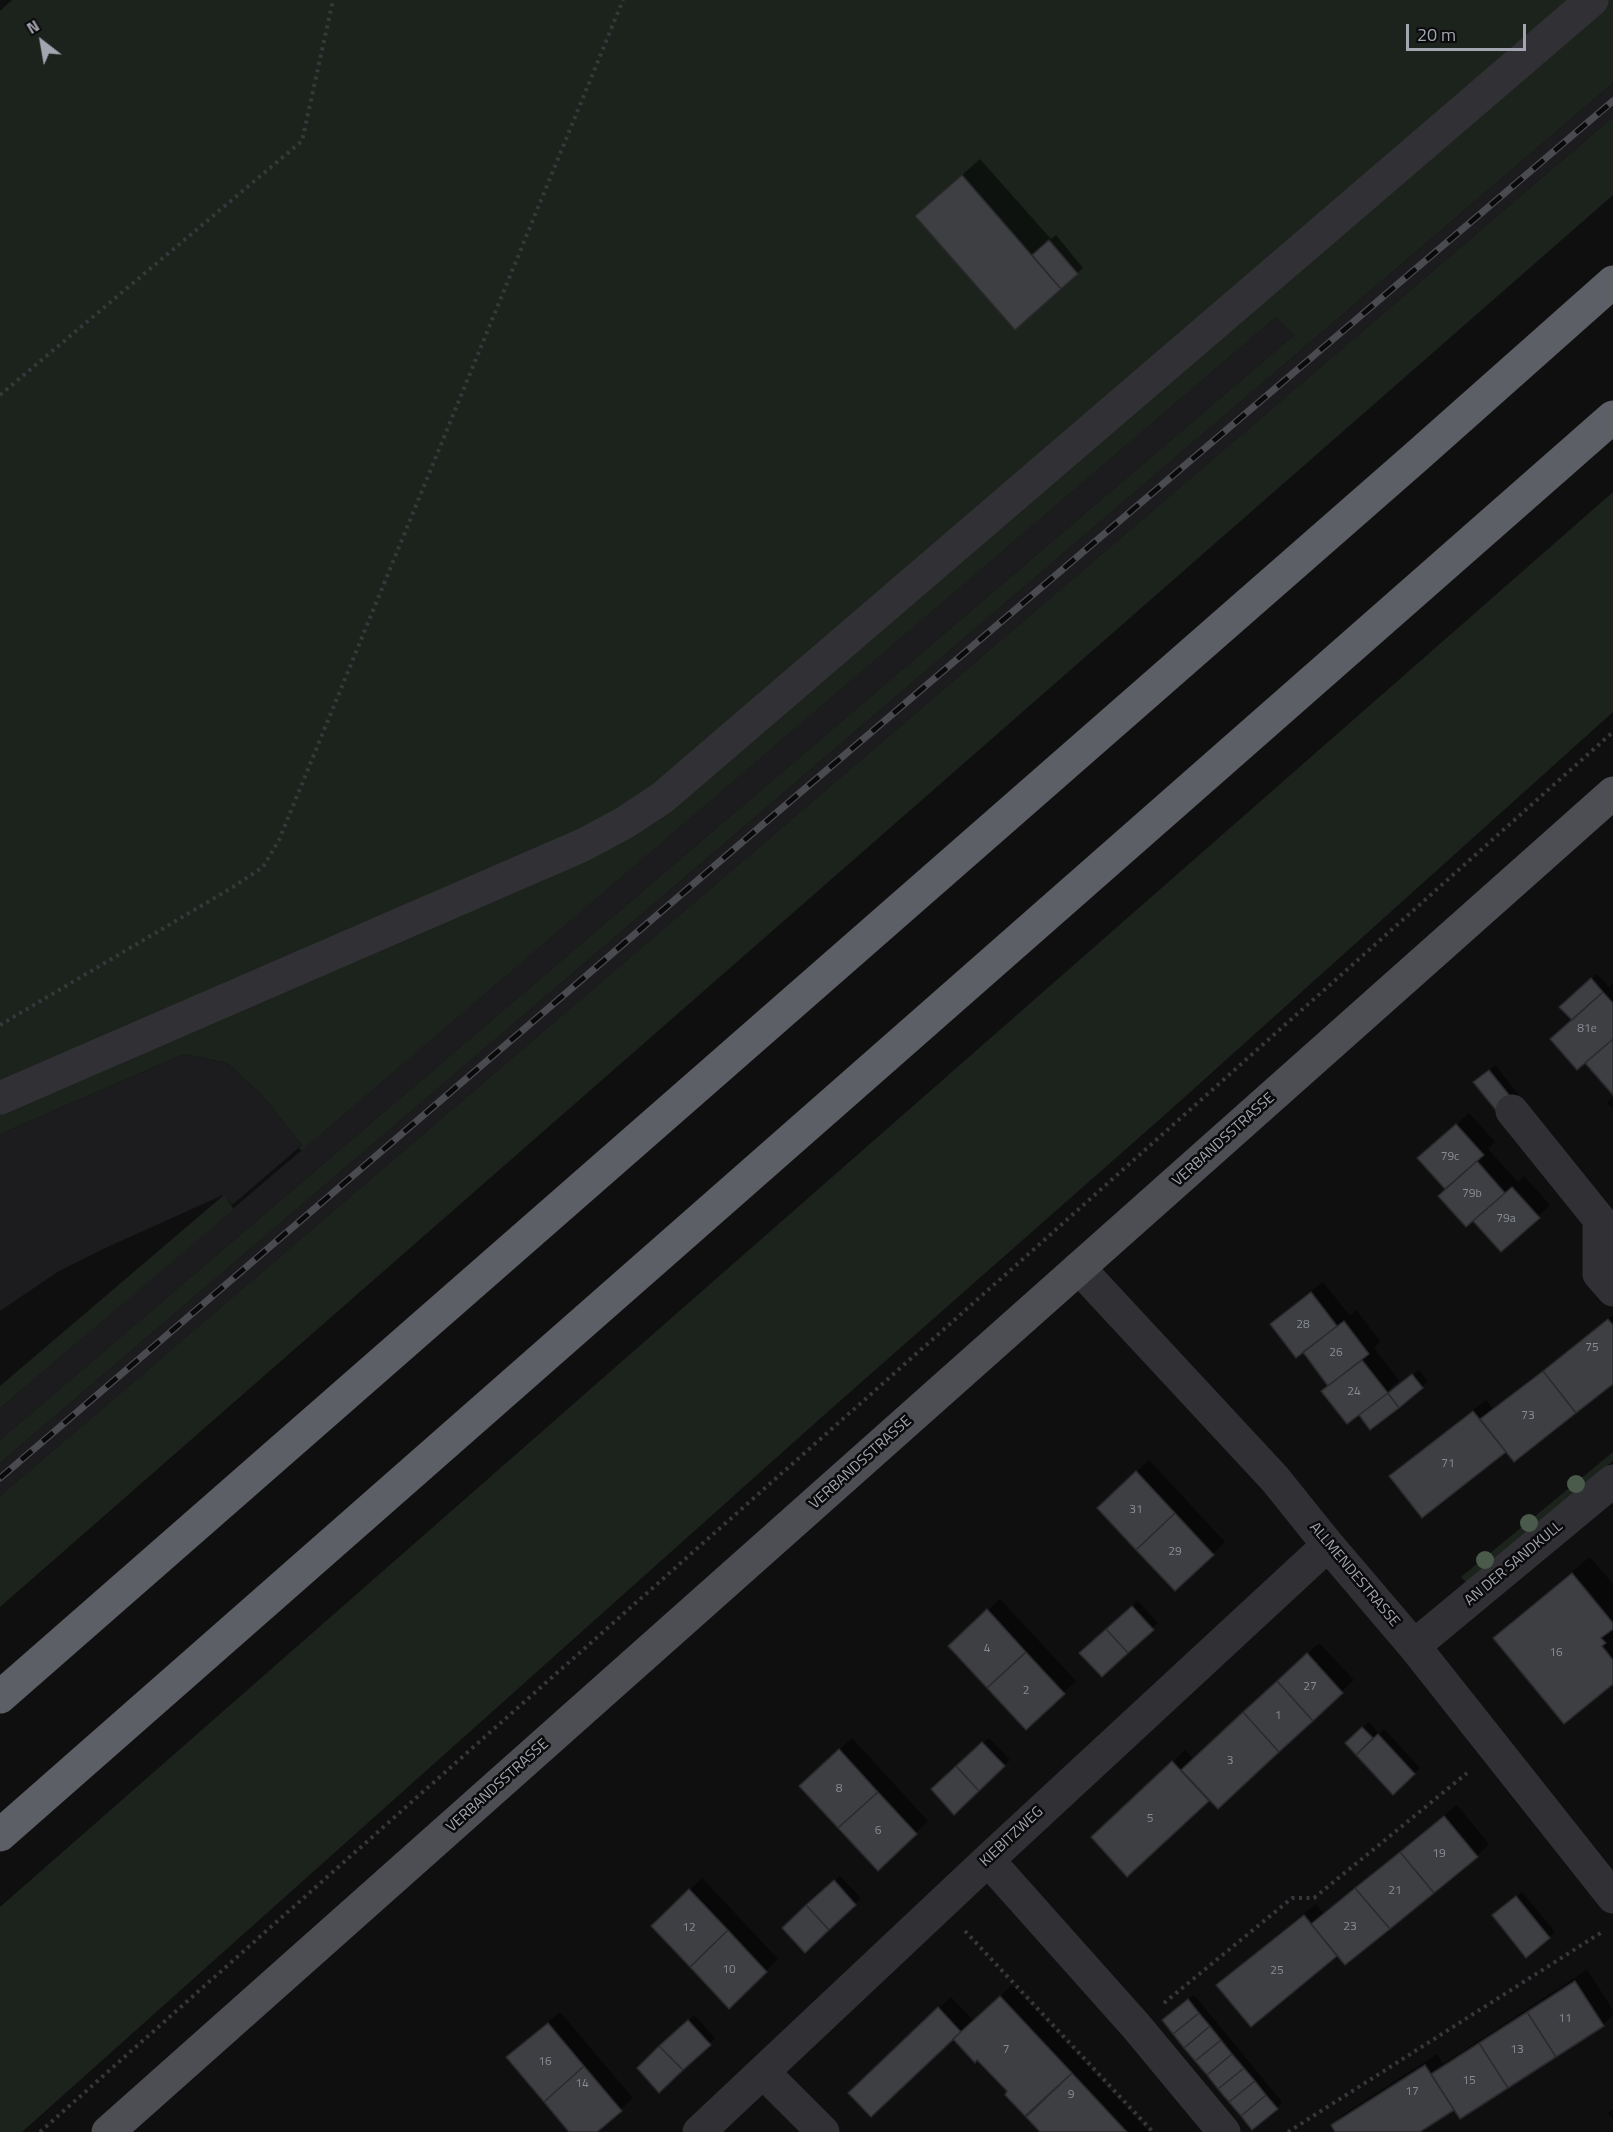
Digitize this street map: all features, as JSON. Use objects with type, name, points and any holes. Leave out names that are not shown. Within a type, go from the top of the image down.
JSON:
[{"type":"highway","points":[[0,1697],[1613,282]]},
{"type":"highway","points":[[0,1835],[1613,417]]},
{"type":"main road","name":"VERBANDSSTRASSE","points":[[108,2132],[1613,793]]},
{"type":"street","points":[[0,1098],[583,845],[624,823],[662,798],[1592,0]]},
{"type":"street","points":[[1512,1111],[1599,1219],[1599,1274],[1613,1290]]},
{"type":"street","name":"ALLMENDESTRASSE","points":[[1079,1268],[1275,1479],[1414,1646],[1613,1897]]},
{"type":"street","name":"AN DER SANDKULL","points":[[1414,1646],[1613,1481]]},
{"type":"street","name":"KIEBITZWEG","points":[[699,2132],[940,1904],[1328,1545]]},
{"type":"street","points":[[988,1860],[1136,2026],[1224,2132]]},
{"type":"street","points":[[763,2072],[823,2132]]},
{"type":"path","points":[[0,395],[302,141],[333,0]]},
{"type":"path","points":[[0,1025],[263,867],[279,840],[623,0]]},
{"type":"path","points":[[40,2132],[1613,732]]},
{"type":"path","points":[[1136,2026],[1292,1898],[1314,1898],[1495,1749]]},
{"type":"path","points":[[940,1904],[1153,2132]]},
{"type":"path","points":[[1288,2132],[1603,1931]]},
{"type":"shaded area","points":[[12,0],[1613,0],[1613,83],[0,1463],[0,1440],[1294,335],[1276,317],[301,1151],[299,1148],[302,1145],[263,1096],[227,1063],[184,1054],[0,1134],[0,11]]},
{"type":"shaded area","points":[[1613,83],[1613,117],[0,1496],[0,1463]]},
{"type":"shaded area","points":[[1613,117],[1613,195],[0,1607],[0,1496]]},
{"type":"shaded area","points":[[1277,316],[1294,335],[0,1440],[0,1408]]},
{"type":"shaded area","points":[[1613,492],[1613,712],[1168,1112],[823,1416],[22,2132],[0,2132],[0,1907]]},
{"type":"shaded area","points":[[184,1054],[227,1063],[263,1096],[302,1145],[232,1205],[223,1195],[103,1249],[59,1271],[0,1311],[0,1134]]},
{"type":"shaded area","points":[[224,1195],[234,1209],[0,1408],[0,1386]]},
{"type":"shaded area","points":[[1613,1452],[1613,1461],[1466,1582],[1461,1577]]},
{"type":"building","points":[[962,175],[1061,289],[1015,330],[915,216]]},
{"type":"building","points":[[1049,240],[1078,274],[1061,289],[1032,255]]},
{"type":"building","points":[[1591,978],[1603,992],[1572,1020],[1559,1007]]},
{"type":"building","points":[[1603,992],[1613,1003],[1613,1039],[1577,1070],[1550,1039]]},
{"type":"building","points":[[1613,1039],[1613,1095],[1585,1063]]},
{"type":"building","points":[[1489,1070],[1514,1101],[1499,1114],[1473,1082]]},
{"type":"building","points":[[1456,1124],[1484,1155],[1445,1189],[1417,1158]]},
{"type":"building","points":[[1477,1161],[1505,1193],[1466,1227],[1438,1196]]},
{"type":"building","points":[[1512,1187],[1540,1218],[1501,1252],[1473,1221]]},
{"type":"building","points":[[1311,1292],[1337,1326],[1296,1358],[1270,1324]]},
{"type":"building","points":[[1608,1319],[1613,1325],[1613,1384],[1576,1413],[1543,1371]]},
{"type":"building","points":[[1344,1321],[1369,1354],[1328,1386],[1303,1352]]},
{"type":"building","points":[[1362,1360],[1388,1393],[1347,1424],[1321,1391]]},
{"type":"building","points":[[1543,1371],[1576,1413],[1514,1462],[1480,1419]]},
{"type":"building","points":[[1412,1374],[1423,1388],[1399,1408],[1388,1393]]},
{"type":"building","points":[[1388,1393],[1399,1408],[1370,1430],[1359,1415]]},
{"type":"building","points":[[1473,1411],[1506,1452],[1422,1518],[1389,1476]]},
{"type":"building","points":[[1136,1471],[1175,1513],[1136,1550],[1097,1508]]},
{"type":"building","points":[[1175,1513],[1214,1555],[1175,1591],[1136,1550]]},
{"type":"building","points":[[1572,1573],[1613,1623],[1613,1629],[1601,1638],[1606,1643],[1602,1646],[1613,1660],[1613,1684],[1564,1724],[1493,1638]]},
{"type":"building","points":[[1132,1606],[1154,1630],[1128,1653],[1106,1629]]},
{"type":"building","points":[[987,1609],[1026,1652],[987,1688],[948,1646]]},
{"type":"building","points":[[1106,1629],[1128,1653],[1102,1677],[1079,1653]]},
{"type":"building","points":[[1026,1652],[1065,1694],[1026,1730],[987,1688]]},
{"type":"building","points":[[1307,1653],[1343,1693],[1313,1721],[1277,1681]]},
{"type":"building","points":[[1277,1681],[1313,1721],[1279,1752],[1243,1712]]},
{"type":"building","points":[[1243,1712],[1279,1752],[1218,1809],[1181,1770]]},
{"type":"building","points":[[1362,1727],[1373,1738],[1356,1755],[1345,1743]]},
{"type":"building","points":[[1378,1734],[1415,1774],[1393,1795],[1356,1755]]},
{"type":"building","points":[[982,1742],[1005,1766],[979,1791],[956,1766]]},
{"type":"building","points":[[839,1749],[878,1792],[838,1828],[799,1786]]},
{"type":"building","points":[[1172,1761],[1209,1801],[1127,1877],[1091,1837]]},
{"type":"building","points":[[956,1766],[979,1791],[954,1815],[931,1789]]},
{"type":"building","points":[[878,1792],[917,1834],[878,1871],[838,1828]]},
{"type":"building","points":[[1444,1816],[1478,1857],[1434,1893],[1400,1852]]},
{"type":"building","points":[[1400,1852],[1434,1893],[1390,1929],[1355,1888]]},
{"type":"building","points":[[834,1880],[856,1905],[829,1930],[806,1905]]},
{"type":"building","points":[[1355,1888],[1390,1929],[1345,1965],[1311,1924]]},
{"type":"building","points":[[689,1889],[728,1930],[690,1967],[651,1926]]},
{"type":"building","points":[[1516,1896],[1550,1938],[1526,1958],[1492,1915]]},
{"type":"building","points":[[806,1905],[829,1930],[805,1953],[782,1928]]},
{"type":"building","points":[[1304,1915],[1337,1956],[1251,2027],[1216,1985]]},
{"type":"building","points":[[728,1930],[767,1972],[729,2009],[690,1967]]},
{"type":"building","points":[[1575,1981],[1604,2026],[1556,2057],[1527,2012]]},
{"type":"building","points":[[1000,1996],[1072,2073],[1025,2116],[1005,2095],[1007,2091],[977,2060],[975,2063],[953,2039]]},
{"type":"building","points":[[1188,1999],[1199,2013],[1173,2034],[1162,2020]]},
{"type":"building","points":[[938,2007],[961,2032],[871,2117],[848,2093]]},
{"type":"building","points":[[1527,2012],[1556,2057],[1508,2088],[1479,2043]]},
{"type":"building","points":[[1199,2013],[1210,2026],[1184,2048],[1173,2034]]},
{"type":"building","points":[[688,2020],[711,2045],[683,2070],[659,2046]]},
{"type":"building","points":[[548,2023],[584,2066],[544,2102],[506,2057]]},
{"type":"building","points":[[1210,2026],[1221,2040],[1195,2061],[1184,2048]]},
{"type":"building","points":[[1221,2040],[1232,2054],[1207,2075],[1195,2061]]},
{"type":"building","points":[[1479,2043],[1508,2088],[1460,2119],[1431,2074]]},
{"type":"building","points":[[659,2046],[683,2070],[659,2093],[637,2068]]},
{"type":"building","points":[[1232,2054],[1244,2068],[1218,2089],[1207,2075]]},
{"type":"building","points":[[1425,2065],[1454,2110],[1420,2132],[1335,2132],[1331,2125]]},
{"type":"building","points":[[584,2066],[622,2111],[597,2132],[569,2132],[544,2102]]},
{"type":"building","points":[[1244,2068],[1255,2081],[1229,2102],[1218,2089]]},
{"type":"building","points":[[1072,2073],[1127,2132],[1040,2132],[1026,2117]]},
{"type":"building","points":[[1255,2081],[1266,2095],[1241,2116],[1229,2102]]},
{"type":"building","points":[[1266,2095],[1278,2109],[1252,2130],[1241,2116]]},
{"type":"railway","points":[[0,1478],[1613,101]]}]
